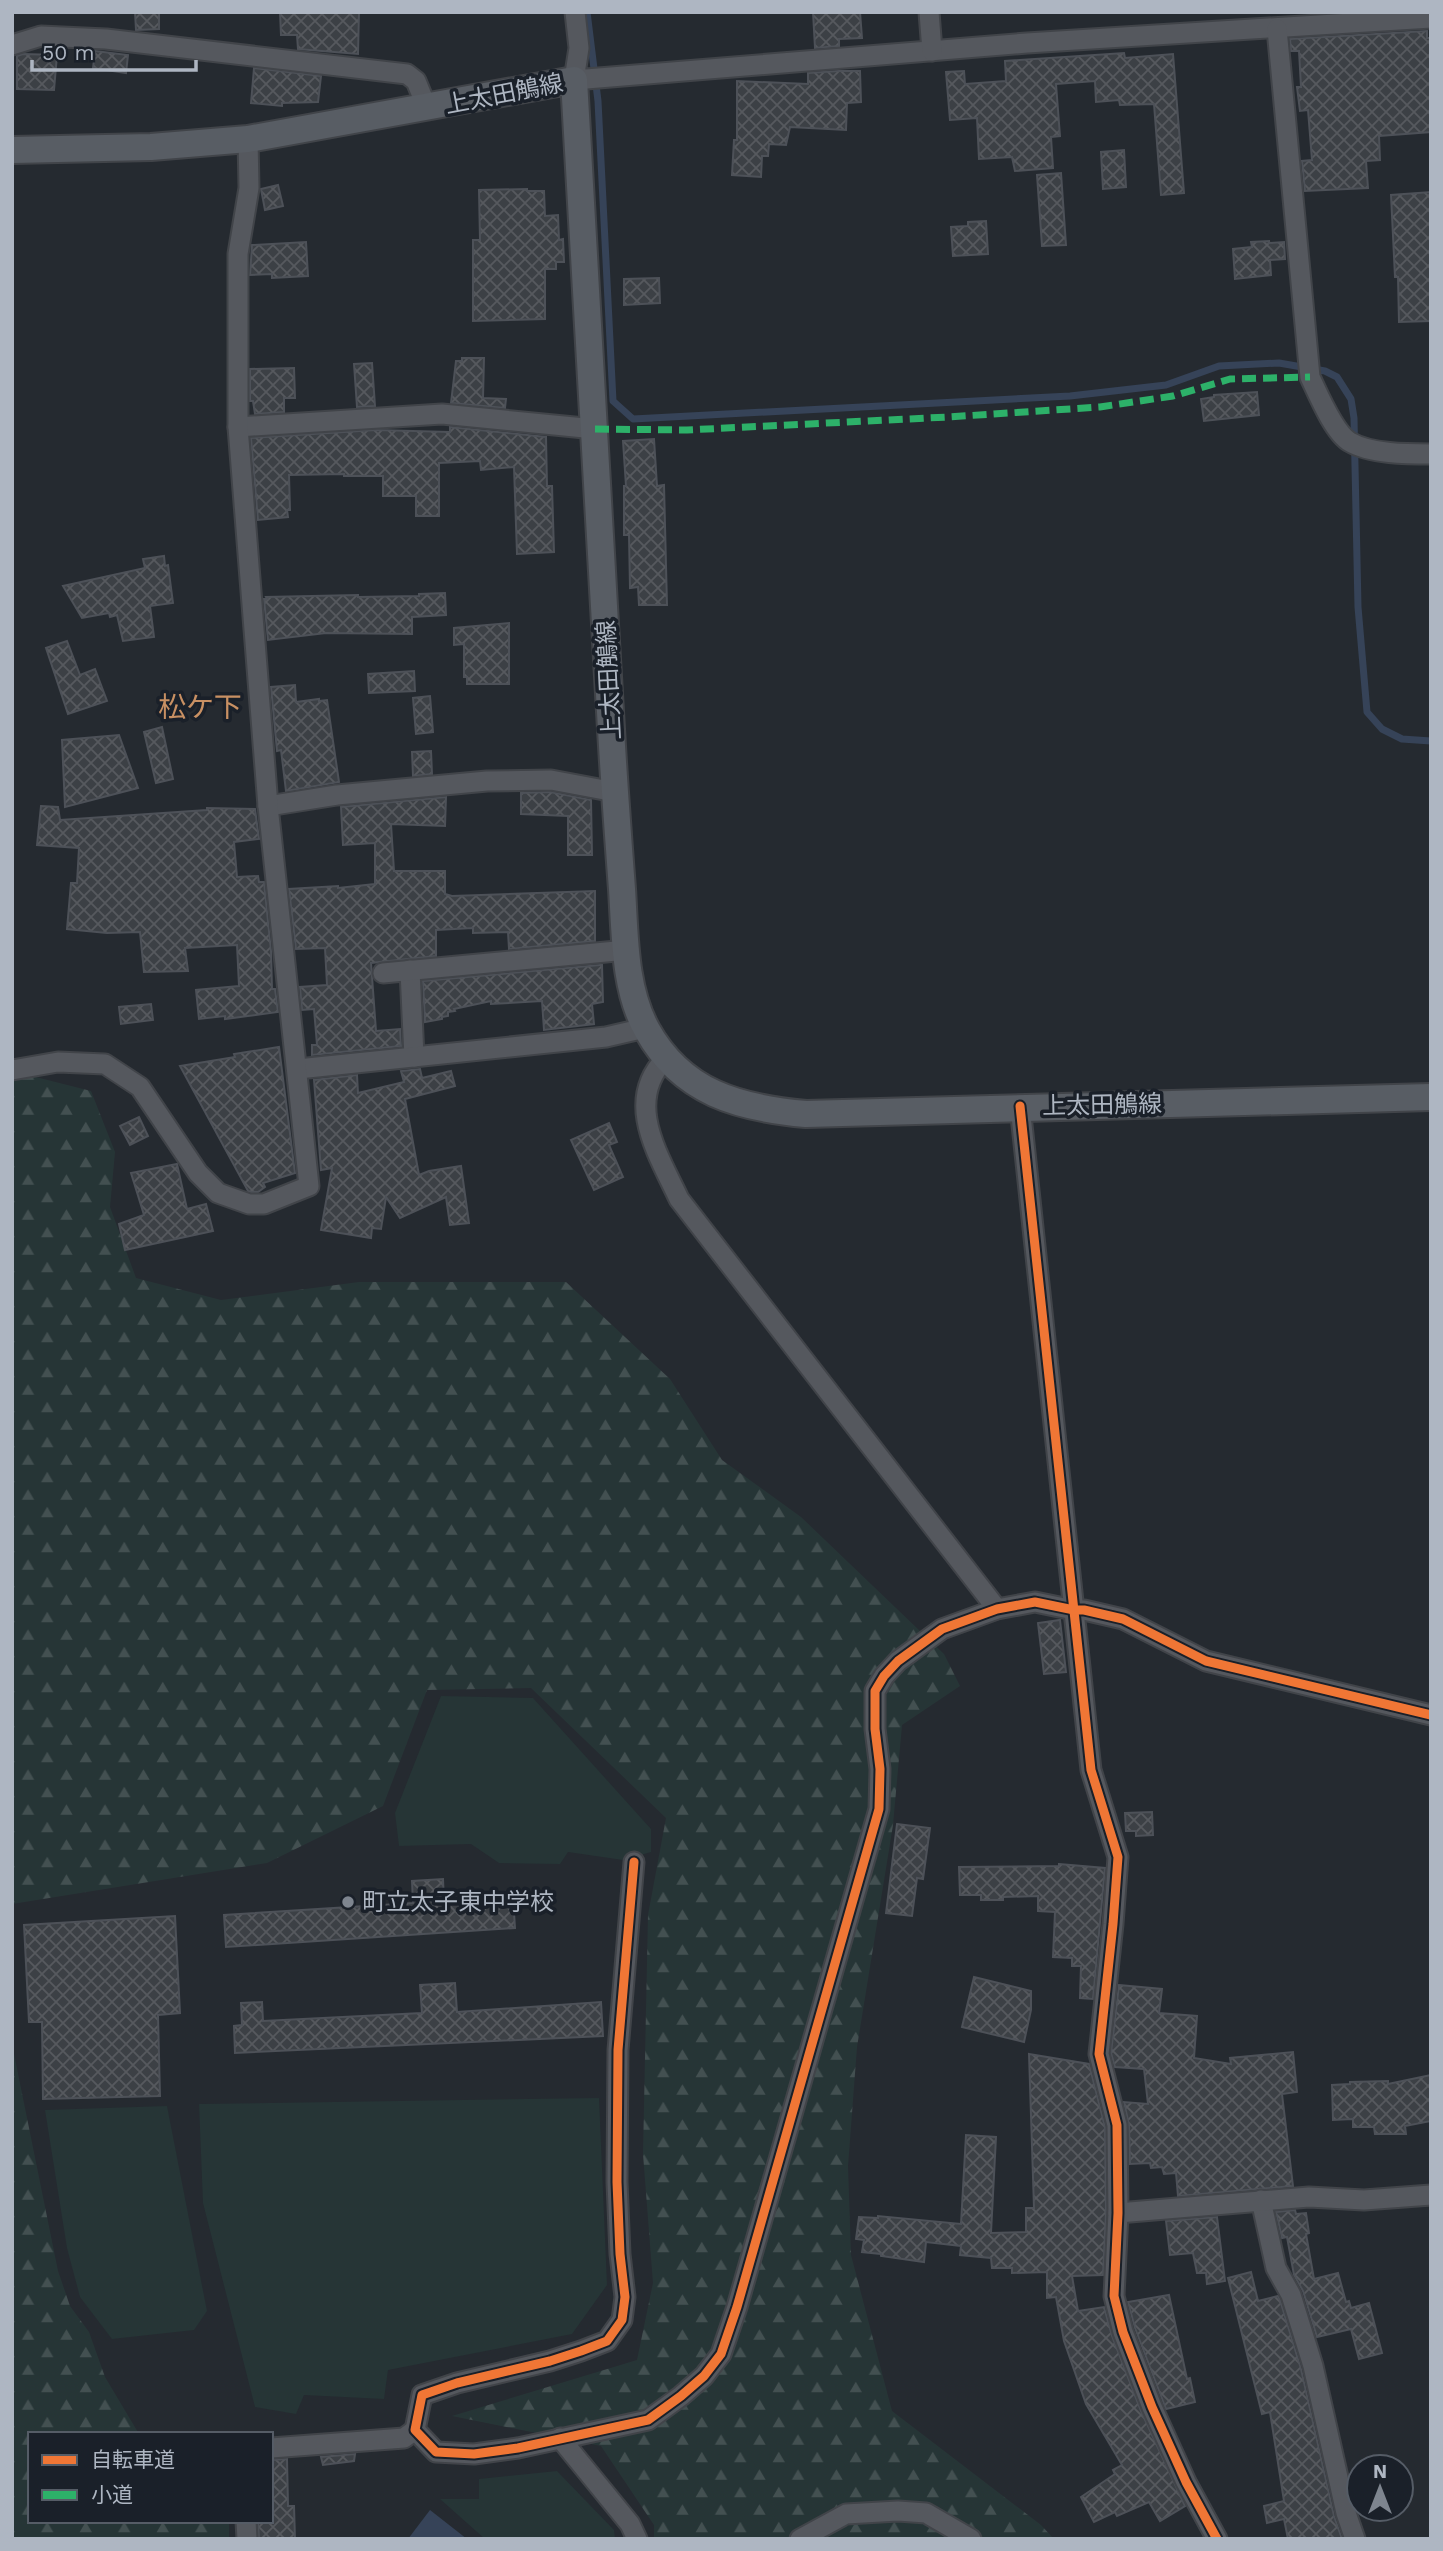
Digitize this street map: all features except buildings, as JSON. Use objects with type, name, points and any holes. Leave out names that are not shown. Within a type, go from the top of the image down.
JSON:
[{"type":"main road","name":"上太田鵤線","points":[[12,150],[151,147],[248,139],[574,80],[626,950],[631,987],[645,1028],[665,1059],[688,1079],[720,1098],[765,1110],[806,1114],[1020,1106],[1431,1097]]},
{"type":"street","points":[[575,12],[579,48],[574,80],[932,51],[1431,18]]},
{"type":"street","points":[[929,12],[932,51]]},
{"type":"street","points":[[1277,29],[1310,377],[1334,423],[1349,442],[1391,454],[1431,454]]},
{"type":"street","points":[[12,45],[41,36],[106,39],[407,74],[416,81],[427,108]]},
{"type":"street","points":[[12,1070],[58,1062],[105,1064],[141,1087],[198,1173],[218,1194],[249,1204],[264,1204],[309,1186],[268,806],[238,427],[238,254],[249,188],[248,139]]},
{"type":"street","points":[[238,427],[442,414],[595,429]]},
{"type":"street","points":[[268,806],[337,795],[486,780],[551,780],[615,792]]},
{"type":"street","points":[[383,973],[626,950]]},
{"type":"street","points":[[410,970],[414,1057]]},
{"type":"street","points":[[298,1069],[606,1037],[645,1028]]},
{"type":"street","points":[[665,1059],[654,1071],[644,1105],[653,1145],[679,1199],[997,1609]]},
{"type":"street","points":[[1020,1106],[1091,1770],[1118,1857],[1099,2054],[1117,2125],[1118,2213],[1114,2296],[1123,2332],[1152,2407],[1186,2482],[1217,2539]]},
{"type":"street","points":[[415,2430],[436,2452],[474,2454],[518,2448],[648,2420],[704,2376],[721,2354],[737,2307],[879,1809],[880,1769],[875,1730],[875,1690],[898,1661],[942,1629],[997,1609],[1035,1602],[1084,1610],[1123,1619],[1206,1661],[1431,1715]]},
{"type":"street","points":[[273,2448],[404,2438],[415,2430],[422,2395],[457,2382],[550,2361],[581,2351],[607,2341],[622,2320],[625,2297],[617,2182],[618,2050],[634,1862]]},
{"type":"street","points":[[1118,2213],[1309,2197],[1364,2200],[1431,2195]]},
{"type":"street","points":[[1261,2200],[1276,2269],[1291,2295],[1313,2367],[1346,2513],[1355,2539]]},
{"type":"street","points":[[560,2438],[630,2524],[637,2539]]},
{"type":"street","points":[[800,2539],[846,2514],[898,2511],[926,2513],[971,2539]]},
{"type":"green space","points":[[12,1071],[91,1091],[115,1152],[110,1207],[136,1278],[221,1300],[359,1282],[566,1282],[670,1379],[722,1460],[801,1517],[944,1654],[960,1686],[902,1725],[893,1825],[857,2047],[848,2166],[851,2255],[892,2411],[1041,2525],[1054,2539],[654,2539],[654,2525],[601,2446],[452,2416],[637,2360],[653,2283],[643,2154],[648,1915],[666,1818],[531,1688],[427,1690],[383,1806],[267,1863],[12,1904]]},
{"type":"green space","points":[[441,1696],[533,1698],[651,1829],[651,1852],[623,1860],[568,1852],[560,1864],[499,1863],[471,1844],[399,1846],[395,1813]]},
{"type":"green space","points":[[12,2044],[58,2271],[70,2306],[89,2332],[105,2377],[138,2432],[28,2432],[28,2523],[229,2523],[229,2539],[12,2539]]},
{"type":"green space","points":[[599,2098],[607,2285],[572,2334],[388,2370],[384,2399],[304,2395],[296,2414],[255,2407],[203,2203],[199,2104]]},
{"type":"green space","points":[[167,2106],[207,2311],[194,2330],[112,2339],[80,2297],[67,2248],[45,2110]]},
{"type":"green space","points":[[557,2471],[614,2530],[615,2539],[485,2539],[440,2499],[479,2499],[479,2479]]},
{"type":"water","points":[[430,2510],[467,2539],[408,2539]]},
{"type":"waterway","points":[[587,12],[598,101],[613,401],[633,419],[1070,396],[1166,385],[1219,366],[1279,363],[1325,371],[1337,377],[1351,399],[1354,418],[1358,607],[1367,712],[1382,729],[1402,739],[1431,741]]},
{"type":"marked path","points":[[595,429],[687,430],[1100,407],[1173,396],[1230,379],[1310,377]]},
{"type":"cycle path","points":[[1020,1106],[1091,1770],[1118,1857],[1099,2054],[1117,2125],[1118,2213],[1114,2296],[1123,2332],[1152,2407],[1186,2482],[1217,2539]]},
{"type":"cycle path","points":[[634,1862],[618,2050],[617,2182],[625,2297],[622,2320],[607,2341],[581,2351],[457,2383],[422,2395],[415,2430],[436,2452],[474,2454],[518,2448],[648,2420],[704,2376],[721,2354],[737,2307],[879,1809],[880,1769],[875,1729],[875,1691],[898,1661],[942,1629],[997,1609],[1035,1602],[1123,1619],[1206,1661],[1431,1715]]},
{"type":"place","name":"町立太子東中学校","points":[[348,1902]]},
{"type":"district","name":"松ケ下","points":[[200,707]]}]
